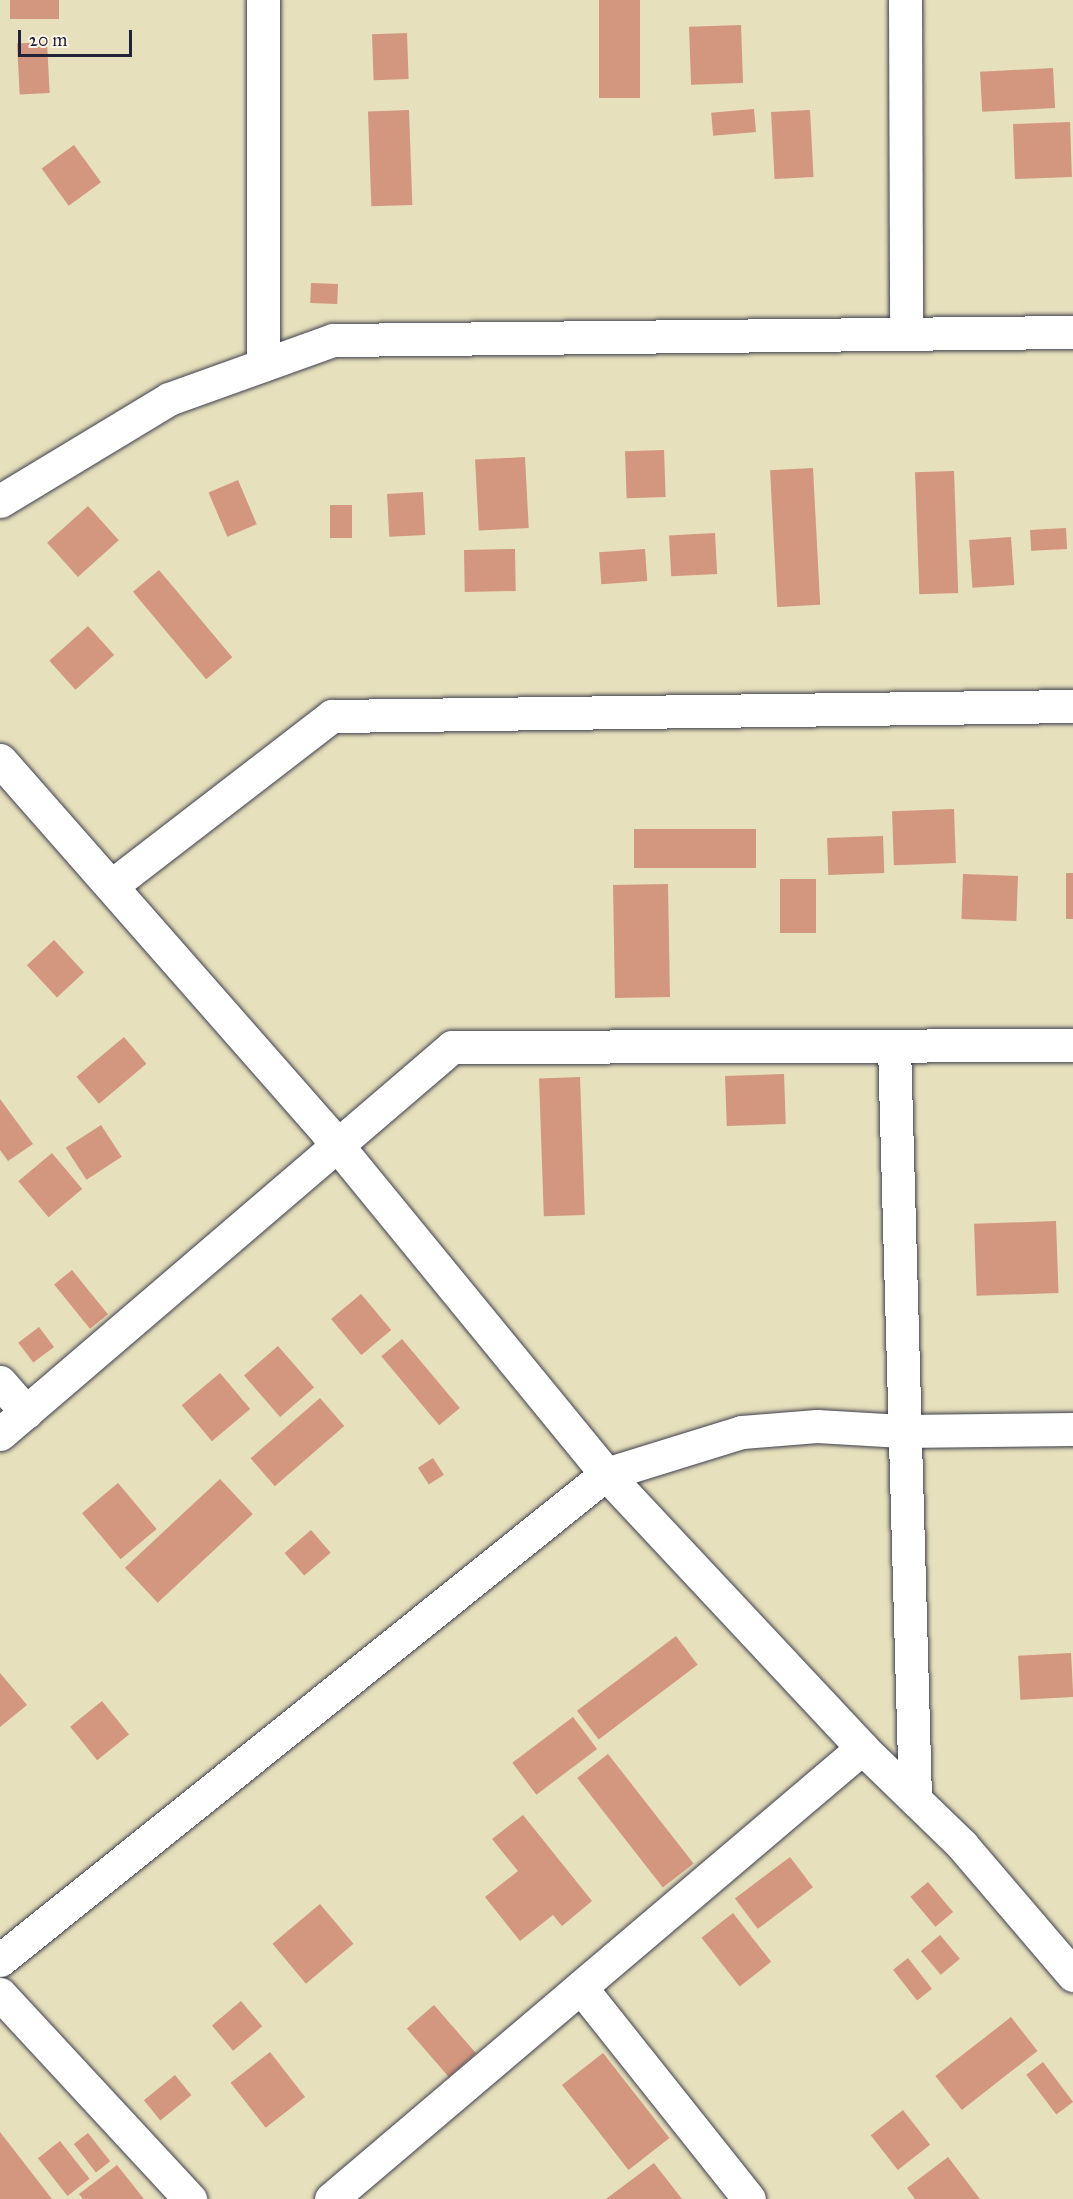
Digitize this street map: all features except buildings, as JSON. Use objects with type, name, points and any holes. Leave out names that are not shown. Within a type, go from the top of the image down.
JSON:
[{"type":"street","points":[[262,0],[263,365]]},
{"type":"street","points":[[905,0],[906,334]]},
{"type":"street","points":[[0,501],[169,399],[333,340],[1073,332]]},
{"type":"street","points":[[111,886],[332,716],[1073,706]]},
{"type":"street","points":[[0,760],[336,1143],[606,1474],[862,1748],[962,1845],[1073,1975]]},
{"type":"street","points":[[0,1434],[336,1143],[452,1047],[1073,1045]]},
{"type":"street","points":[[894,1046],[902,1431],[915,1799]]},
{"type":"street","points":[[0,1382],[26,1412]]},
{"type":"street","points":[[0,1960],[606,1474],[742,1432],[817,1426],[902,1431],[1073,1429]]},
{"type":"street","points":[[331,2199],[582,1989],[862,1748]]},
{"type":"street","points":[[582,1989],[749,2199]]},
{"type":"street","points":[[0,1994],[190,2199]]}]
